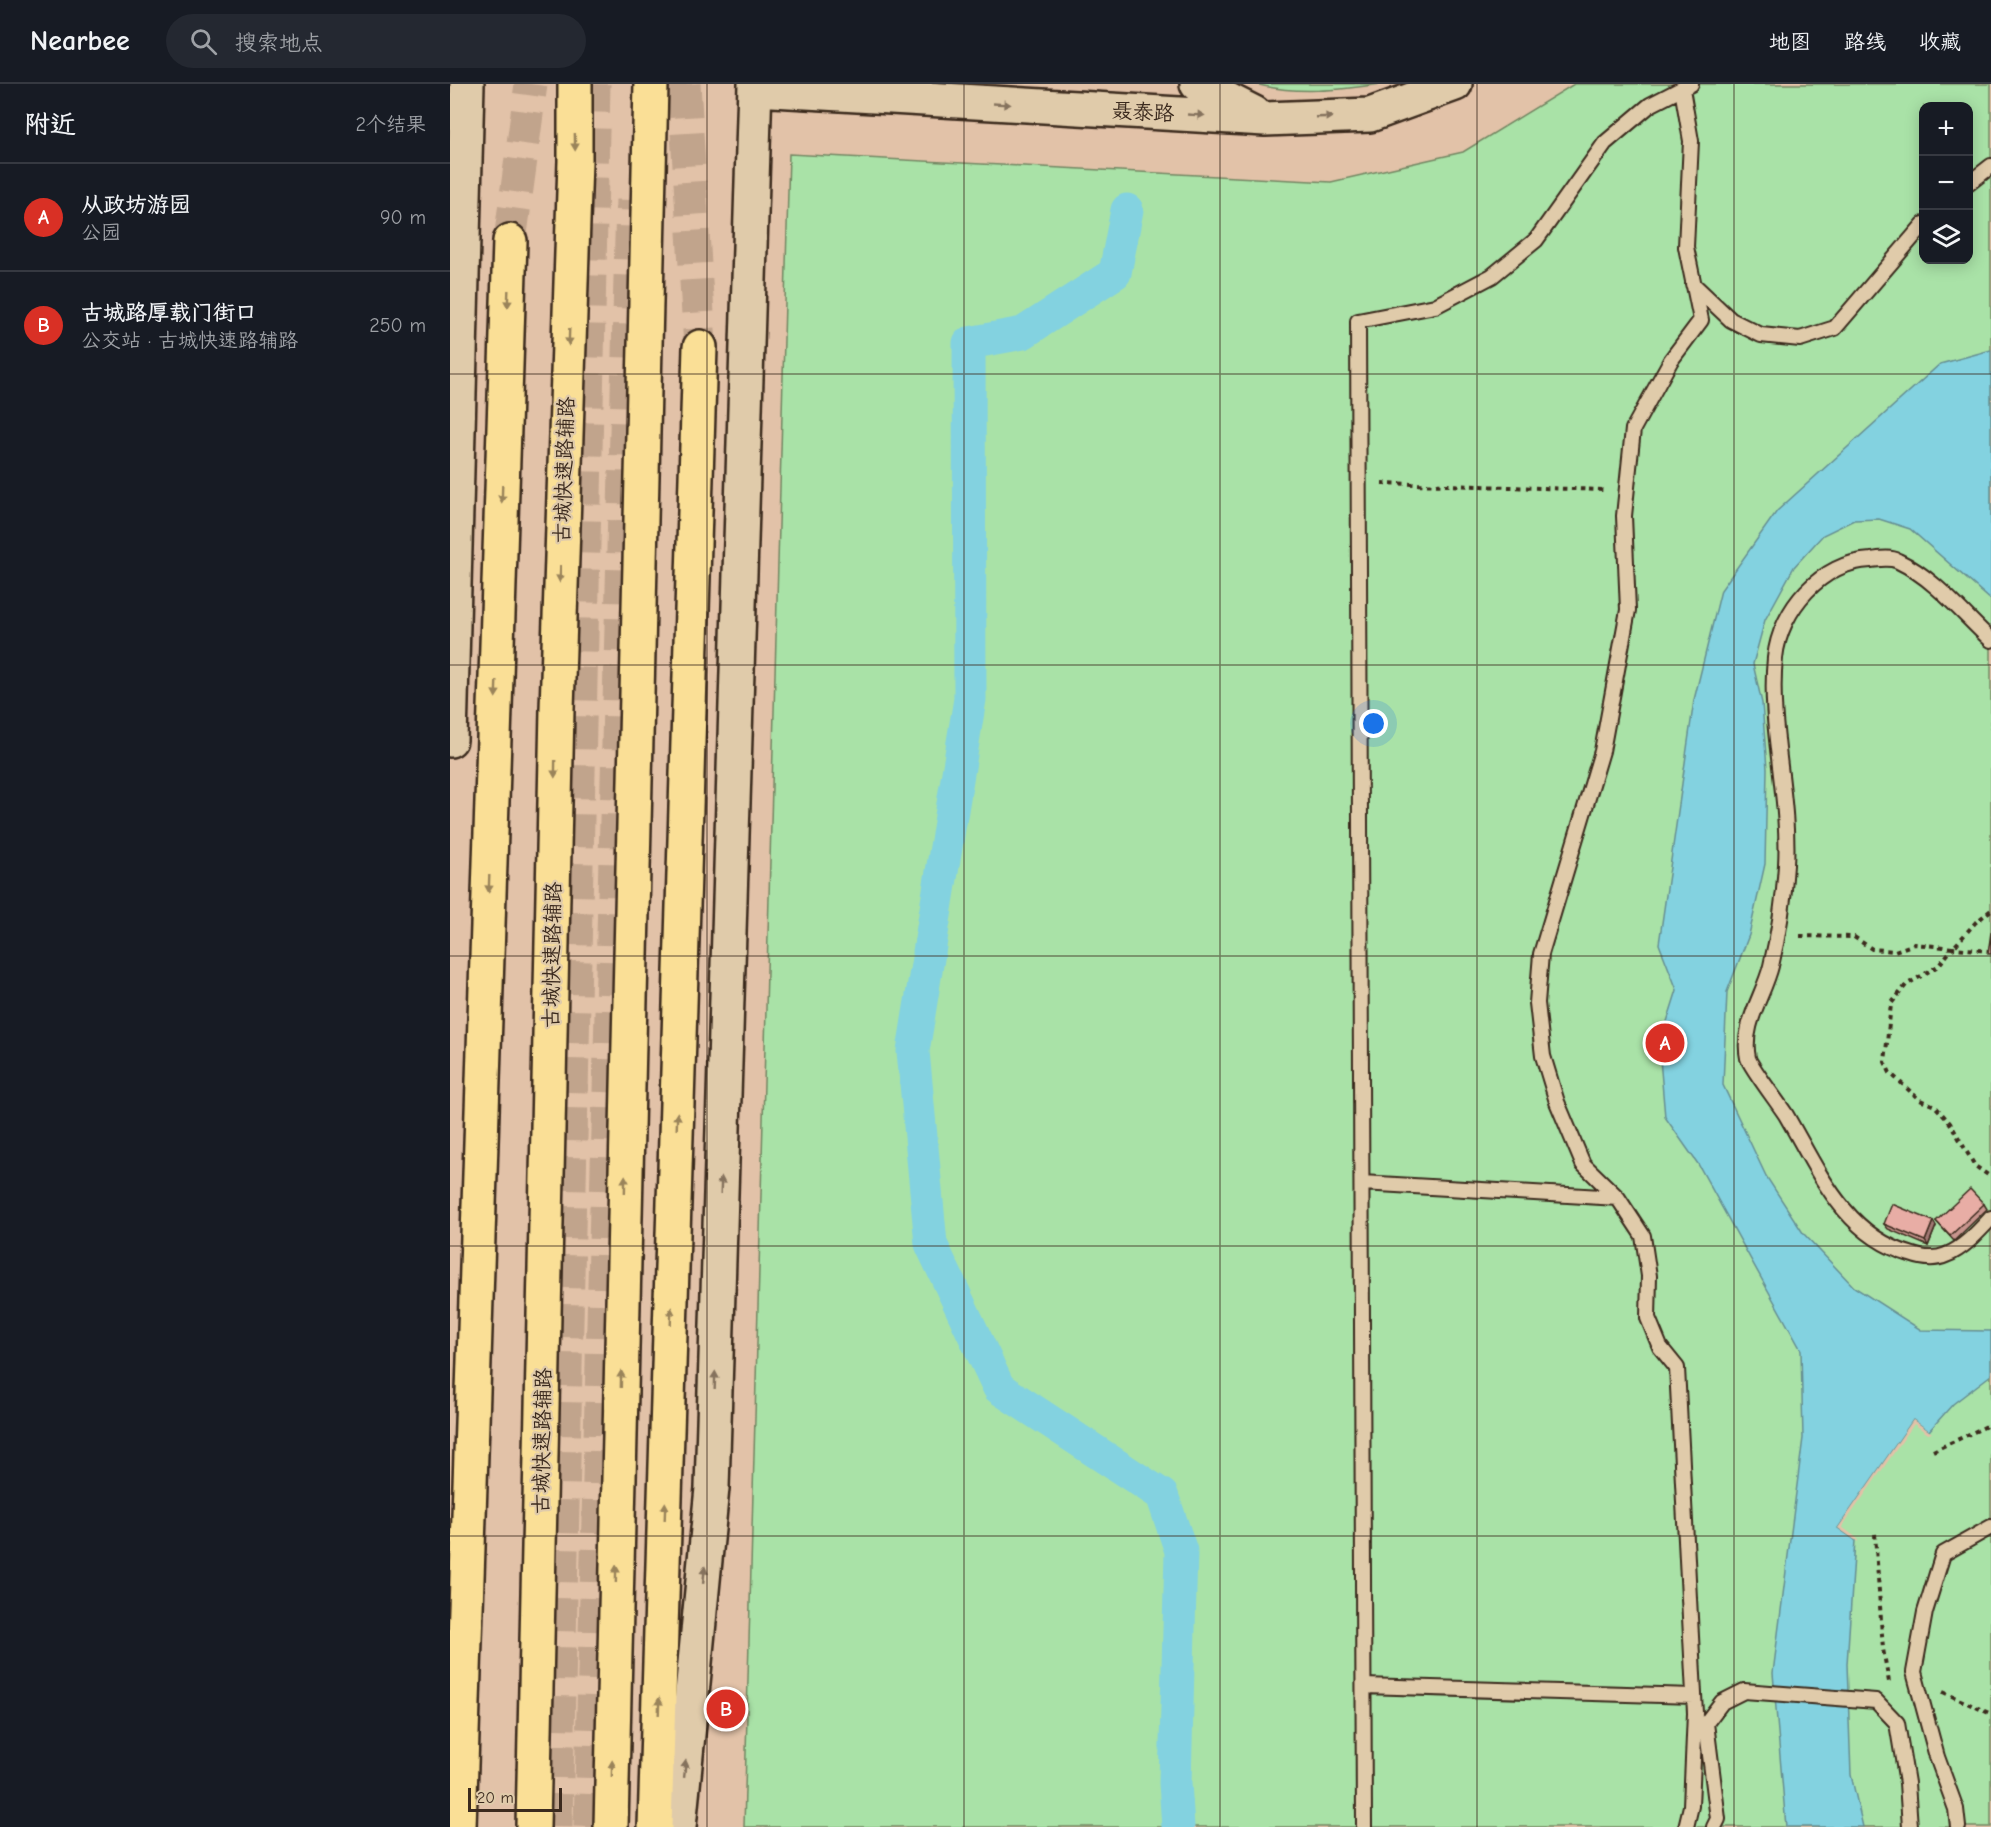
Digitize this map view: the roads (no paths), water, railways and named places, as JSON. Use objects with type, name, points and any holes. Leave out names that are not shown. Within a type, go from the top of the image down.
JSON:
[{"type":"main road","points":[[450,740],[467,84]]},
{"type":"main road","name":"古城快速路辅路","points":[[533,1827],[556,709],[575,161],[574,84]]},
{"type":"main road","points":[[611,1827],[651,84]]},
{"type":"main road","points":[[1197,84],[1265,119]]},
{"type":"main road","name":"聂泰路","points":[[755,87],[1265,119],[1370,115],[1455,84]]},
{"type":"main road","points":[[679,1827],[712,1488],[755,87]]},
{"type":"main road","points":[[459,1827],[510,241]]},
{"type":"main road","points":[[655,1827],[700,347]]},
{"type":"lane","points":[[1364,1827],[1358,321],[1435,306],[1492,276],[1536,240],[1605,143],[1650,105],[1686,86],[1691,141],[1686,246],[1701,320],[1671,360],[1633,429],[1624,516],[1628,610],[1602,751],[1541,954],[1537,1003],[1543,1056],[1557,1102],[1583,1164],[1618,1198],[1643,1236],[1649,1276],[1648,1318],[1660,1347],[1677,1368],[1694,1696],[1691,1806],[1686,1827]]},
{"type":"lane","points":[[1973,180],[1991,166]]},
{"type":"lane","points":[[1693,284],[1731,320],[1761,335],[1800,339],[1835,328],[1919,229]]},
{"type":"lane","points":[[1991,640],[1924,577],[1895,559],[1856,560],[1827,571],[1805,593],[1784,623],[1775,656],[1774,699],[1786,820],[1786,865],[1770,969],[1753,1011],[1747,1048],[1748,1061],[1785,1115],[1821,1180],[1857,1226],[1892,1249],[1923,1258],[1947,1255],[1979,1231],[1991,1218]]},
{"type":"lane","points":[[1362,1183],[1618,1198]]},
{"type":"lane","points":[[1958,1827],[1956,1809],[1937,1757],[1914,1672],[1925,1612],[1943,1554],[1991,1527]]},
{"type":"lane","points":[[1364,1686],[1694,1696]]},
{"type":"lane","points":[[1714,1827],[1718,1819],[1706,1723],[1722,1702],[1743,1691],[1876,1701],[1897,1723],[1907,1783],[1910,1827]]},
{"type":"water","points":[[1991,350],[1991,600],[1910,529],[1879,519],[1854,520],[1823,535],[1794,567],[1765,620],[1753,664],[1762,703],[1767,769],[1765,864],[1749,935],[1727,992],[1723,1085],[1766,1176],[1803,1233],[1854,1287],[1921,1330],[1991,1331],[1991,1375],[1953,1404],[1929,1431],[1913,1420],[1838,1528],[1855,1540],[1847,1664],[1851,1775],[1863,1827],[1786,1827],[1773,1673],[1803,1438],[1801,1350],[1698,1164],[1665,1117],[1659,1047],[1677,990],[1659,944],[1694,700],[1721,590],[1777,511],[1940,364]]},
{"type":"waterway","points":[[1127,210],[1115,273],[1023,333],[969,343],[970,699],[913,1051],[931,1244],[999,1388],[1162,1495],[1181,1551],[1175,1783],[1178,1827]]},
{"type":"tunnel","points":[[510,241],[531,84]]},
{"type":"tunnel","points":[[556,1827],[594,84]]},
{"type":"tunnel","points":[[684,84],[700,347]]},
{"type":"tunnel","points":[[590,1827],[632,200]]},
{"type":"place","name":"从政坊游园","points":[[1665,1043]]},
{"type":"place","name":"古城路厚载门街口","points":[[726,1709]]}]
